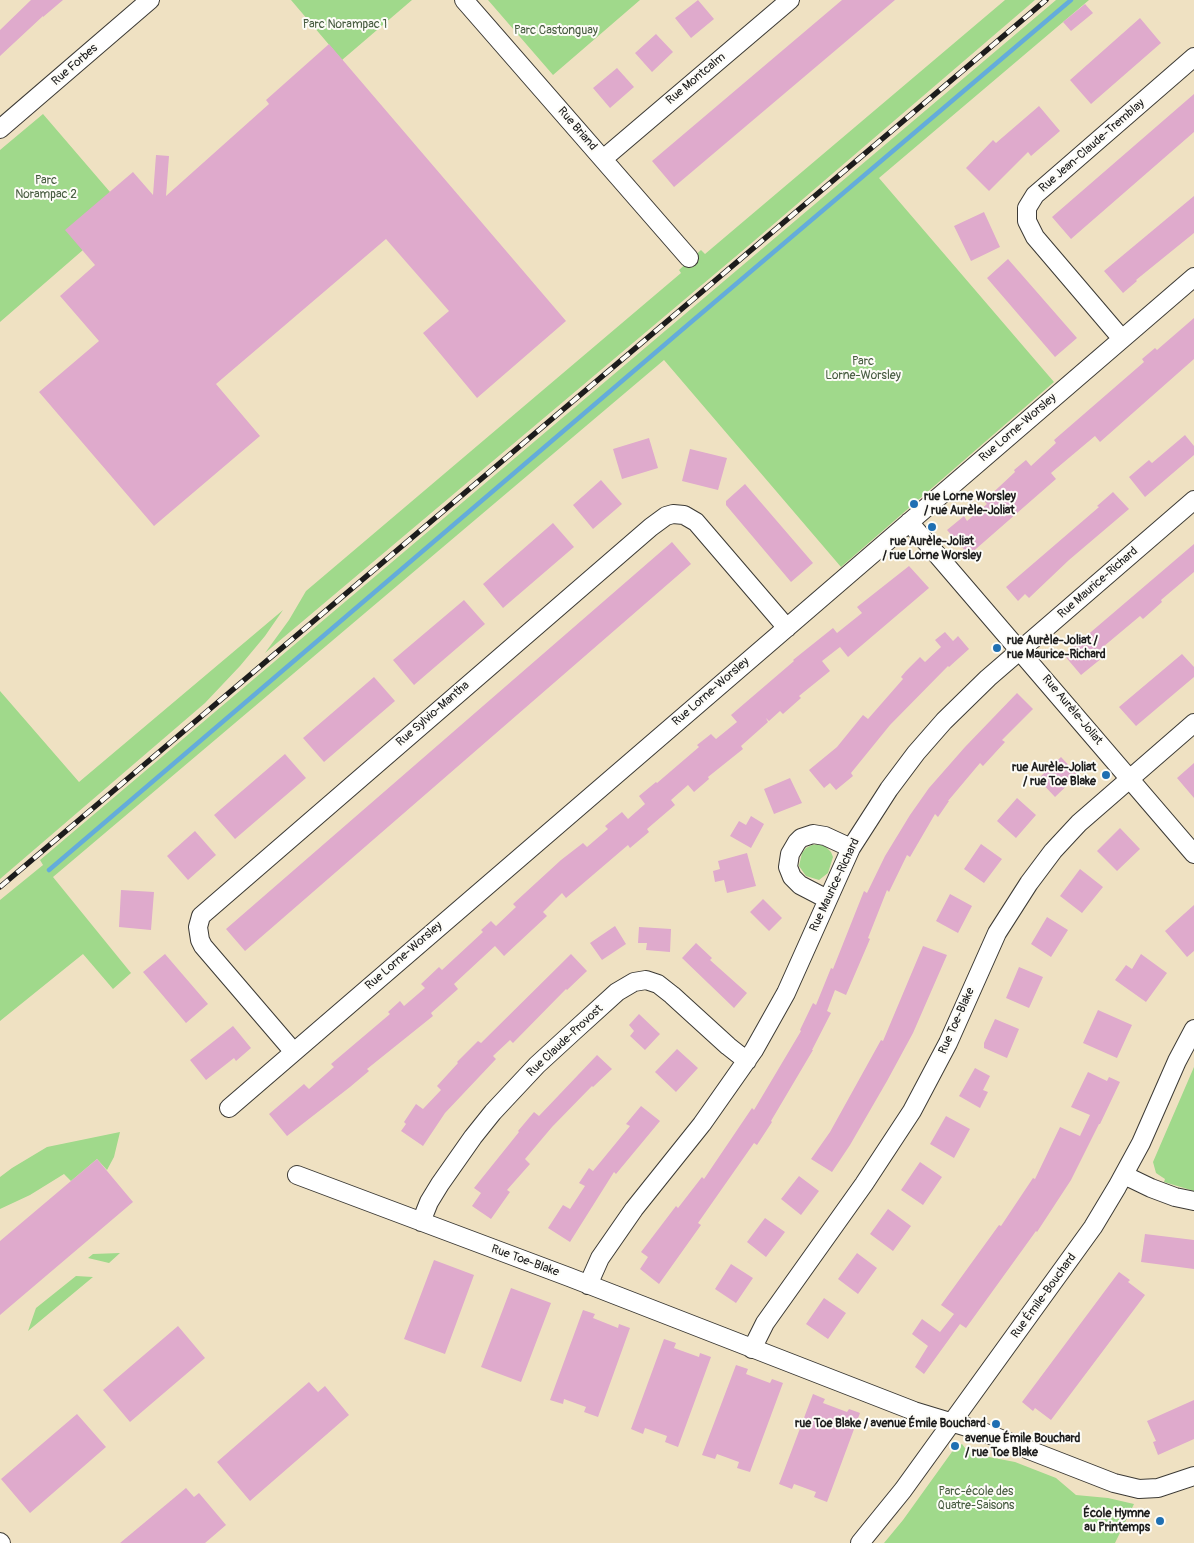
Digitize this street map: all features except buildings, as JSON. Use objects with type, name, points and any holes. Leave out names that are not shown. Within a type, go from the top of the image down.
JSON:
[{"type":"street","name":"Rue Forbes","points":[[0,129],[150,0]]},
{"type":"street","name":"Rue Briand","points":[[464,0],[689,258]]},
{"type":"street","name":"Rue Montcalm","points":[[603,159],[790,0]]},
{"type":"street","name":"Rue Jean-Claude-Tremblay","points":[[1122,339],[1035,237],[1027,221],[1027,208],[1030,201],[1042,189],[1194,57]]},
{"type":"street","name":"Rue Lorne-Worsley","points":[[229,1108],[1194,277]]},
{"type":"street","name":"Rue Maurice-Richard","points":[[588,1285],[600,1258],[634,1209],[702,1124],[747,1061],[786,992],[851,848],[889,789],[929,737],[974,690],[1194,500]]},
{"type":"street","name":"Rue Sylvio-Mantha","points":[[293,1051],[207,952],[198,934],[201,916],[651,527],[666,516],[673,514],[684,515],[696,522],[787,628]]},
{"type":"street","name":"Rue Aurèle-Joliat","points":[[909,522],[1194,854]]},
{"type":"street","name":"Rue Toe-Blake","points":[[752,1349],[765,1323],[864,1184],[912,1111],[948,1042],[993,941],[1040,866],[1065,837],[1094,809],[1194,723]]},
{"type":"street","points":[[827,899],[804,887],[792,877],[788,866],[790,854],[796,842],[813,834],[825,836],[851,848]]},
{"type":"street","name":"Rue Claude-Provost","points":[[421,1222],[429,1202],[440,1184],[492,1112],[572,1032],[617,992],[634,982],[646,980],[658,984],[747,1061]]},
{"type":"street","name":"Rue Émile-Bouchard","points":[[860,1543],[903,1490],[1102,1214],[1153,1117],[1177,1061],[1194,1029]]},
{"type":"street","name":"Rue Toe-Blake","points":[[297,1175],[922,1414],[978,1430],[1128,1487],[1139,1489],[1158,1488],[1194,1476]]},
{"type":"street","points":[[1124,1175],[1151,1188],[1194,1201]]},
{"type":"green space","name":"Parc Norampac 1","points":[[291,0],[412,0],[342,60]]},
{"type":"green space","name":"Parc Castonguay","points":[[488,0],[640,0],[553,75]]},
{"type":"green space","points":[[1005,0],[1035,0],[754,241],[265,653],[289,620],[306,591],[681,273],[679,270],[701,250],[705,254]]},
{"type":"green space","name":"Parc Lorne-Worsley","points":[[1056,0],[1089,0],[879,178],[1054,382],[841,567],[664,360],[53,877],[131,973],[113,989],[83,954],[0,1021],[0,900],[43,865],[40,860]]},
{"type":"green space","name":"Parc Norampac 2","points":[[43,114],[110,192],[83,250],[0,322],[0,150]]},
{"type":"green space","points":[[283,610],[265,636],[240,666],[205,703],[0,879],[0,691],[79,782]]},
{"type":"green space","points":[[819,844],[826,847],[833,857],[828,873],[819,880],[806,876],[799,866],[802,853],[806,848]]},
{"type":"green space","points":[[1194,1067],[1194,1191],[1164,1182],[1165,1179],[1156,1173],[1153,1162]]},
{"type":"green space","points":[[120,1132],[114,1157],[107,1170],[97,1159],[71,1181],[64,1174],[30,1195],[0,1209],[0,1177],[12,1168],[47,1147]]},
{"type":"green space","points":[[120,1253],[109,1263],[88,1258],[93,1254]]},
{"type":"green space","points":[[76,1276],[93,1277],[28,1331],[36,1308]]},
{"type":"green space","name":"Parc-école des Quatre-Saisons","points":[[962,1444],[971,1452],[1015,1462],[1056,1478],[1076,1495],[1108,1498],[1134,1504],[1115,1543],[884,1543],[903,1520],[954,1449]]},
{"type":"waterway","points":[[49,870],[1071,0]]},
{"type":"railway","points":[[0,887],[1046,0]]},
{"type":"place","name":"rue Lorne Worsley / rue Aurèle-Joliat","points":[[914,504]]},
{"type":"place","name":"rue Aurèle-Joliat / rue Lorne Worsley","points":[[932,527]]},
{"type":"place","name":"rue Aurèle-Joliat / rue Maurice-Richard","points":[[997,648]]},
{"type":"place","name":"rue Aurèle-Joliat / rue Toe Blake","points":[[1106,775]]},
{"type":"place","name":"rue Toe Blake / avenue Émile Bouchard","points":[[996,1424]]},
{"type":"place","name":"avenue Émile Bouchard / rue Toe Blake","points":[[955,1446]]},
{"type":"place","name":"École Hymne au Printemps","points":[[1160,1521]]}]
